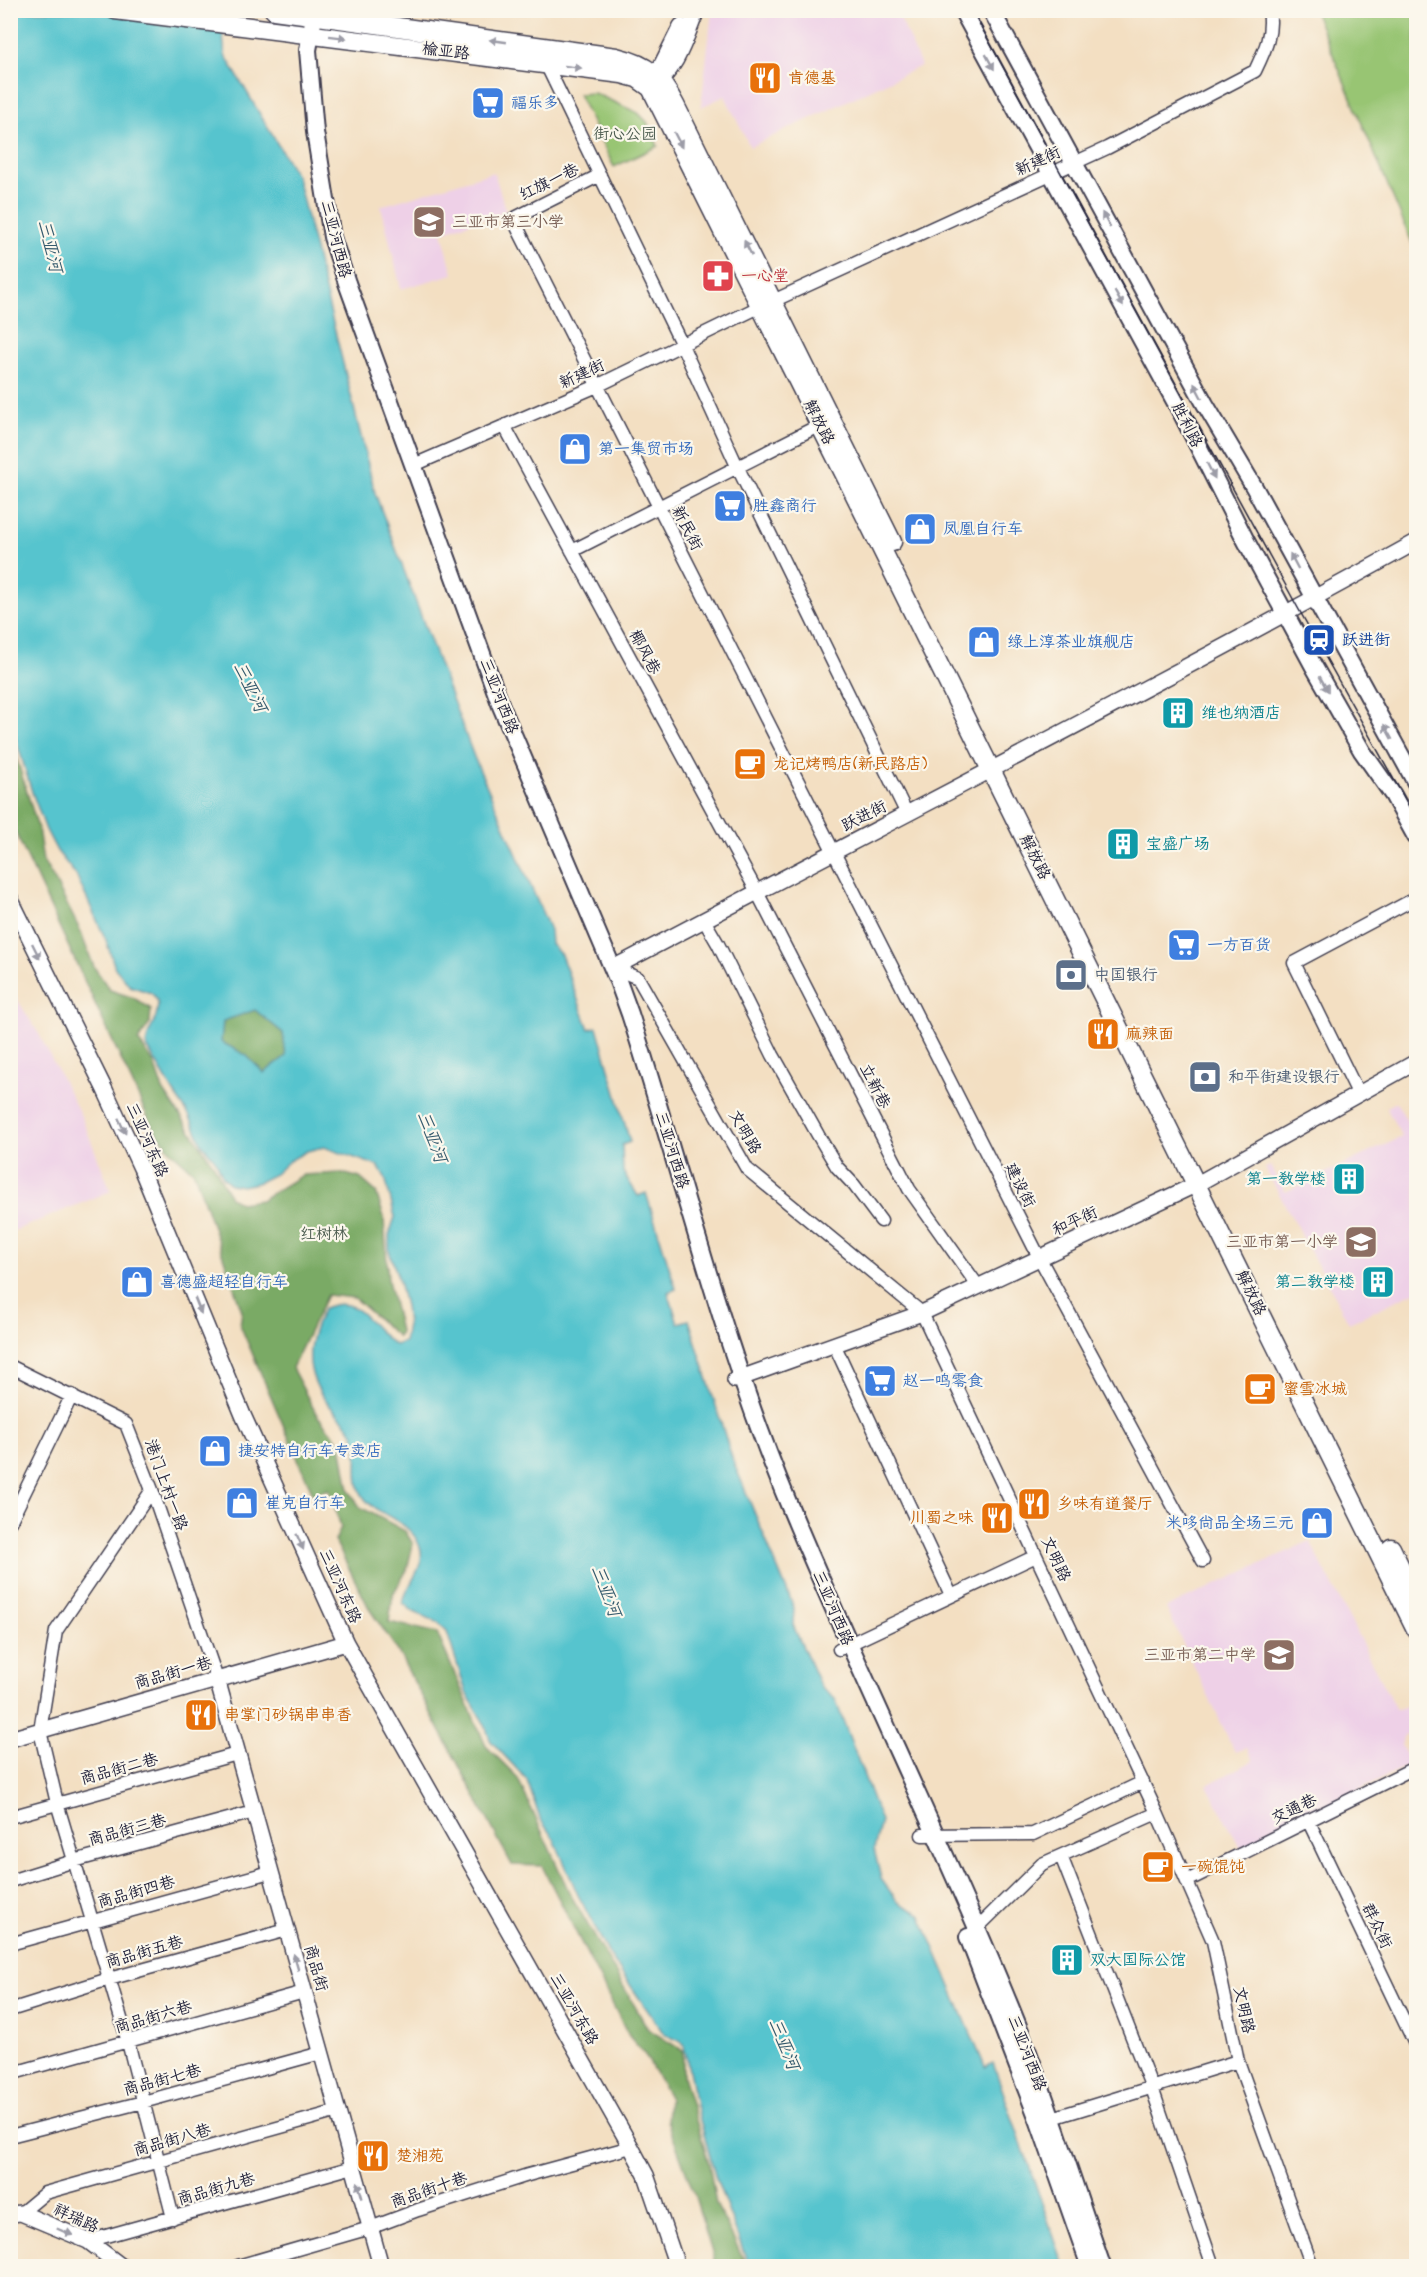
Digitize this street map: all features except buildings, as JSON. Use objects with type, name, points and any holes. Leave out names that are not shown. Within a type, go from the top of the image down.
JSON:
[{"type":"main road","name":"榆亚路","points":[[116,10],[238,25],[308,24],[616,57],[641,65],[656,82]]},
{"type":"main road","name":"榆亚路","points":[[274,10],[308,24],[546,64],[628,75],[656,82]]},
{"type":"main road","name":"胜利路","points":[[962,10],[1183,416],[1285,614],[1362,751],[1393,795],[1416,837]]},
{"type":"main road","name":"胜利路","points":[[991,10],[1205,404],[1254,487],[1314,598],[1412,764],[1416,783]]},
{"type":"main road","name":"三亚河西路","points":[[308,24],[309,78],[315,132],[332,237],[501,706],[613,968],[649,1071],[738,1379]]},
{"type":"main road","name":"三亚河西路","points":[[308,24],[299,51],[301,95],[319,208],[338,281],[441,570],[491,700],[606,971],[738,1379],[844,1647],[1020,2033],[1090,2266]]},
{"type":"main road","name":"解放路","points":[[656,82],[1202,1181],[1416,1600]]},
{"type":"main road","name":"解放路","points":[[767,303],[820,424],[997,768]]},
{"type":"main road","name":"解放路","points":[[1202,1181],[1416,1629]]},
{"type":"main road","name":"三亚河西路","points":[[1045,2120],[1102,2266]]},
{"type":"street","points":[[656,82],[688,10]]},
{"type":"street","points":[[656,82],[680,53],[697,10]]},
{"type":"street","name":"新建街","points":[[414,465],[597,386],[681,343],[1107,148],[1255,71],[1272,27],[1269,10]]},
{"type":"street","points":[[546,64],[681,343],[737,466],[907,814]]},
{"type":"street","name":"红旗一巷","points":[[513,219],[600,175]]},
{"type":"street","name":"新民街","points":[[513,219],[832,852]]},
{"type":"street","points":[[572,551],[820,424]]},
{"type":"street","name":"椰风巷","points":[[505,427],[757,892]]},
{"type":"street","name":"跃进街","points":[[613,968],[997,768],[1416,542]]},
{"type":"street","name":"建设街","points":[[832,852],[1039,1257],[1203,1561]]},
{"type":"street","name":"立新巷","points":[[757,892],[909,1189],[978,1286]]},
{"type":"street","name":"三亚河东路","points":[[10,898],[141,1168],[243,1415],[346,1643],[646,2175],[677,2266]]},
{"type":"street","points":[[1359,1095],[1294,963],[1416,898]]},
{"type":"street","points":[[704,920],[773,1055],[818,1135],[837,1167],[854,1185],[881,1221]]},
{"type":"street","name":"文明路","points":[[613,968],[638,978],[747,1169],[922,1313],[1143,1782],[1213,1941],[1238,2061],[1312,2266]]},
{"type":"street","name":"和平街","points":[[738,1379],[922,1313],[1202,1181],[1416,1062]]},
{"type":"street","points":[[834,1344],[951,1595]]},
{"type":"street","name":"港门上村一路","points":[[10,1366],[126,1424],[152,1490],[217,1679]]},
{"type":"street","points":[[10,1522],[72,1395]]},
{"type":"street","points":[[152,1490],[56,1631],[40,1731],[57,1803],[128,2042],[172,2218]]},
{"type":"street","points":[[844,1647],[1036,1556]]},
{"type":"street","name":"商品街一巷","points":[[10,1739],[346,1643]]},
{"type":"street","name":"商品街","points":[[217,1679],[381,2266]]},
{"type":"street","name":"商品街二巷","points":[[10,1817],[237,1754]]},
{"type":"street","name":"交通巷","points":[[1187,1881],[1416,1767]]},
{"type":"street","points":[[929,1835],[1033,1834],[1143,1782]]},
{"type":"street","name":"商品街三巷","points":[[10,1881],[254,1812]]},
{"type":"street","points":[[973,1933],[1042,1864],[1157,1813]]},
{"type":"street","name":"群众街","points":[[1308,1820],[1416,2046]]},
{"type":"street","points":[[1061,1856],[1152,2088],[1213,2266]]},
{"type":"street","name":"商品街四巷","points":[[10,1944],[270,1872]]},
{"type":"street","name":"商品街五巷","points":[[10,2010],[109,1979],[287,1930]]},
{"type":"street","name":"商品街六巷","points":[[10,2074],[304,1992]]},
{"type":"street","name":"商品街七巷","points":[[10,2136],[321,2053]]},
{"type":"street","points":[[1045,2120],[1238,2061]]},
{"type":"street","name":"商品街八巷","points":[[16,2214],[45,2193],[338,2111]]},
{"type":"street","name":"商品街十巷","points":[[238,2266],[370,2228],[418,2210],[528,2175],[631,2147]]},
{"type":"street","name":"商品街九巷","points":[[88,2241],[353,2167]]},
{"type":"street","name":"祥瑞路","points":[[16,2214],[88,2241],[121,2266]]},
{"type":"shaded area","points":[[712,11],[902,11],[898,13],[921,66],[750,147],[725,96],[701,107]]},
{"type":"shaded area","name":"三亚市第三小学","points":[[494,172],[506,211],[442,232],[453,274],[401,289],[381,206]]},
{"type":"shaded area","points":[[10,988],[39,1034],[82,1118],[111,1191],[11,1232]]},
{"type":"shaded area","name":"三亚市第一小学","points":[[1396,1102],[1413,1131],[1416,1130],[1416,1291],[1349,1323],[1265,1168],[1271,1166],[1285,1192],[1402,1137],[1386,1107]]},
{"type":"shaded area","name":"三亚市第二中学","points":[[1310,1541],[1396,1710],[1414,1703],[1416,1729],[1404,1736],[1401,1745],[1410,1764],[1241,1849],[1207,1785],[1253,1761],[1247,1748],[1235,1752],[1166,1608]]},
{"type":"green space","points":[[1314,11],[1416,11],[1416,252],[1325,36]]},
{"type":"green space","name":"街心公园","points":[[594,93],[638,113],[647,122],[658,146],[614,167],[578,94]]},
{"type":"green space","name":"红树林","points":[[11,740],[38,828],[43,861],[79,928],[94,967],[110,990],[134,998],[151,1009],[150,1023],[138,1041],[153,1061],[163,1090],[215,1167],[230,1197],[240,1203],[261,1200],[302,1175],[342,1173],[360,1178],[376,1192],[384,1218],[388,1280],[400,1331],[398,1337],[354,1298],[327,1295],[292,1368],[317,1415],[341,1444],[349,1490],[360,1507],[405,1531],[413,1544],[407,1570],[393,1594],[389,1622],[437,1633],[486,1746],[517,1777],[570,1894],[648,2029],[683,2051],[683,2076],[709,2164],[716,2204],[747,2266],[716,2266],[693,2190],[667,2121],[669,2097],[645,2055],[629,2036],[542,1866],[512,1865],[396,1648],[370,1610],[335,1541],[341,1527],[329,1489],[313,1494],[240,1325],[242,1311],[194,1172],[171,1151],[152,1126],[11,823]]},
{"type":"green space","points":[[255,1010],[283,1033],[286,1056],[264,1073],[246,1055],[221,1042],[223,1021]]},
{"type":"water","name":"三亚河","points":[[10,11],[226,11],[221,18],[225,55],[297,177],[375,493],[474,757],[550,930],[551,944],[561,955],[589,1029],[597,1027],[630,1142],[622,1145],[623,1172],[638,1196],[646,1193],[676,1289],[668,1292],[678,1323],[689,1320],[733,1461],[794,1608],[793,1625],[821,1688],[835,1699],[881,1821],[874,1849],[881,1879],[898,1902],[920,1914],[985,2067],[993,2063],[1064,2266],[749,2266],[716,2179],[696,2105],[684,2046],[680,2041],[664,2034],[610,1956],[578,1895],[554,1839],[540,1819],[527,1780],[490,1740],[485,1725],[466,1692],[447,1632],[437,1622],[414,1612],[403,1603],[421,1562],[420,1547],[409,1530],[376,1509],[363,1496],[358,1482],[357,1445],[353,1433],[321,1394],[315,1382],[311,1370],[311,1346],[313,1333],[324,1308],[336,1304],[355,1308],[395,1345],[404,1342],[407,1324],[405,1306],[389,1251],[389,1235],[395,1217],[385,1177],[378,1166],[324,1147],[307,1151],[289,1161],[275,1174],[257,1183],[242,1186],[230,1184],[223,1177],[216,1161],[202,1144],[189,1115],[146,1045],[156,1017],[158,1005],[156,998],[151,993],[130,986],[115,968],[106,940],[76,875],[57,851],[46,830],[12,726]],"holes":[[[255,1010],[283,1033],[286,1056],[264,1073],[246,1055],[221,1042],[223,1021]]]},
{"type":"tram line","points":[[972,10],[1298,608],[1416,819]]},
{"type":"place","name":"肯德基","points":[[765,78]]},
{"type":"place","name":"福乐多","points":[[488,103]]},
{"type":"place","name":"三亚市第三小学","points":[[429,222]]},
{"type":"place","name":"一心堂","points":[[718,276]]},
{"type":"place","name":"第一集贸市场","points":[[575,449]]},
{"type":"place","name":"胜鑫商行","points":[[730,506]]},
{"type":"place","name":"凤凰自行车","points":[[920,529]]},
{"type":"place","name":"跃进街","points":[[1319,640]]},
{"type":"place","name":"绿上淳茶业旗舰店","points":[[984,642]]},
{"type":"place","name":"维也纳酒店","points":[[1178,713]]},
{"type":"place","name":"龙记烤鸭店(新民路店)","points":[[750,764]]},
{"type":"place","name":"宝盛广场","points":[[1123,844]]},
{"type":"place","name":"一方百货","points":[[1184,945]]},
{"type":"place","name":"中国银行","points":[[1071,975]]},
{"type":"place","name":"麻辣面","points":[[1103,1034]]},
{"type":"place","name":"和平街建设银行","points":[[1205,1077]]},
{"type":"place","name":"第一教学楼","points":[[1349,1179]]},
{"type":"place","name":"三亚市第一小学","points":[[1361,1242]]},
{"type":"place","name":"喜德盛超轻自行车","points":[[137,1282]]},
{"type":"place","name":"第二教学楼","points":[[1378,1282]]},
{"type":"place","name":"赵一鸣零食","points":[[880,1381]]},
{"type":"place","name":"蜜雪冰城","points":[[1260,1389]]},
{"type":"place","name":"捷安特自行车专卖店","points":[[215,1451]]},
{"type":"place","name":"崔克自行车","points":[[242,1503]]},
{"type":"place","name":"乡味有道餐厅","points":[[1034,1504]]},
{"type":"place","name":"川蜀之味","points":[[997,1518]]},
{"type":"place","name":"米哆尚品全场三元","points":[[1317,1523]]},
{"type":"place","name":"三亚市第二中学","points":[[1279,1655]]},
{"type":"place","name":"串掌门砂锅串串香","points":[[201,1715]]},
{"type":"place","name":"一碗馄饨","points":[[1158,1867]]},
{"type":"place","name":"双大国际公馆","points":[[1067,1960]]},
{"type":"place","name":"楚湘苑","points":[[373,2156]]}]
